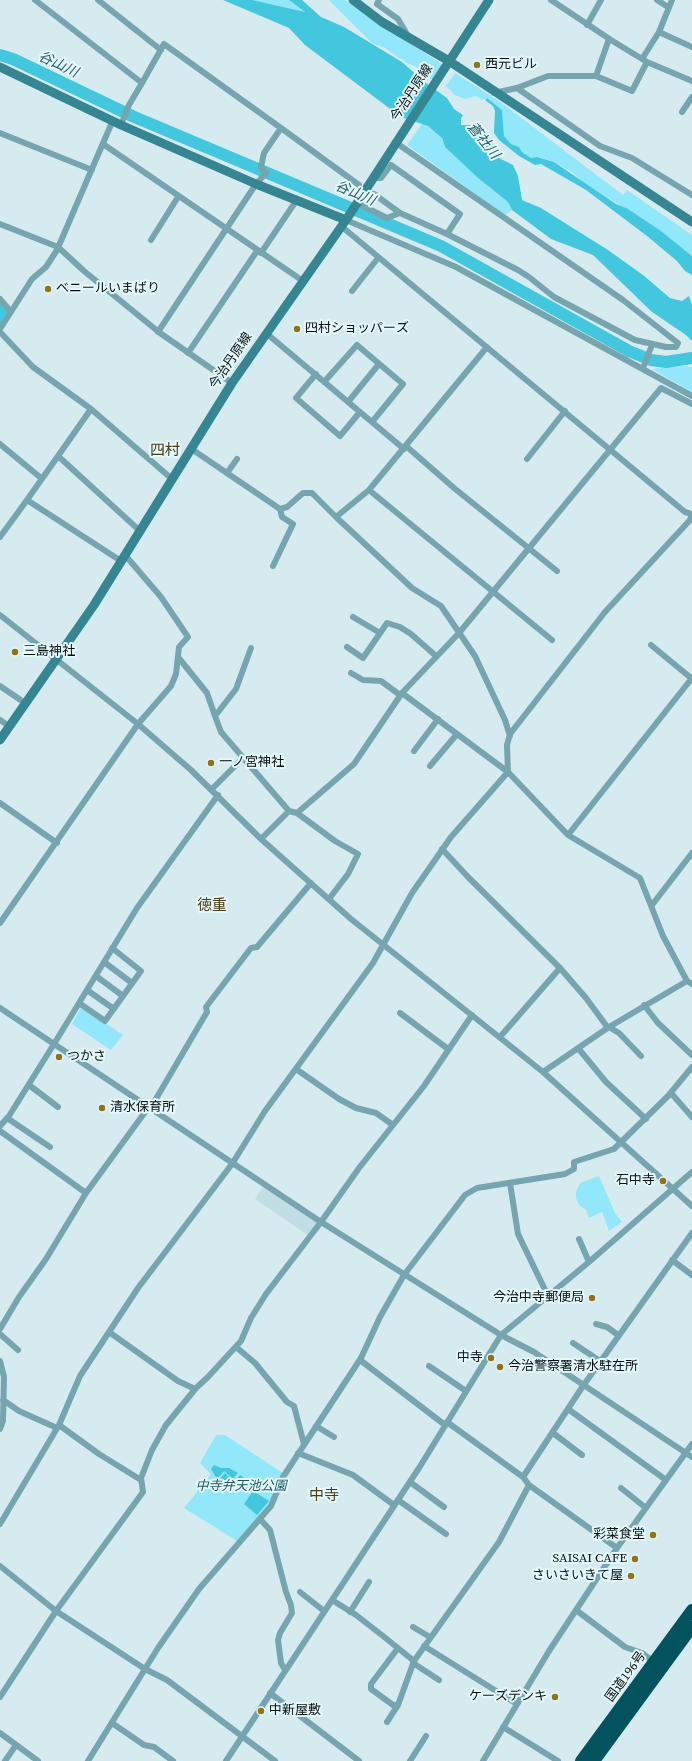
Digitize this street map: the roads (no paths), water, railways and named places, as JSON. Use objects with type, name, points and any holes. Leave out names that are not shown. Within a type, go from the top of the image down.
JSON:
[{"type":"highway","name":"国道196号","points":[[581,1761],[692,1610]]},
{"type":"highway","name":"国道196号","points":[[594,1761],[692,1626]]},
{"type":"main road","points":[[353,0],[382,22],[692,222]]},
{"type":"main road","name":"今治丹原線","points":[[0,740],[56,660],[123,558],[190,448],[232,383],[345,221],[395,142],[489,0]]},
{"type":"main road","points":[[0,67],[119,122],[258,182],[296,201],[345,221]]},
{"type":"street","points":[[35,0],[142,83]]},
{"type":"street","points":[[98,0],[161,50]]},
{"type":"street","points":[[379,0],[377,4],[398,19],[409,38]]},
{"type":"street","points":[[551,0],[609,39],[644,60],[692,81]]},
{"type":"street","points":[[588,25],[601,0]]},
{"type":"street","points":[[657,0],[668,7]]},
{"type":"street","points":[[494,93],[516,88],[548,76],[596,76],[632,91],[644,60],[659,32],[672,0]]},
{"type":"street","points":[[659,32],[682,44],[692,47]]},
{"type":"street","points":[[596,76],[609,39]]},
{"type":"street","points":[[0,329],[32,279],[46,267],[58,247],[103,144],[128,108],[164,44],[359,185]]},
{"type":"street","points":[[516,88],[600,146],[632,158],[692,195]]},
{"type":"street","points":[[682,112],[692,97]]},
{"type":"street","points":[[158,332],[258,182],[266,174],[261,167],[264,153],[281,128]]},
{"type":"street","points":[[0,133],[92,170]]},
{"type":"street","points":[[374,194],[400,213],[447,234],[529,277],[554,297],[635,340],[652,345],[676,347],[678,343],[574,265],[395,142]]},
{"type":"street","points":[[103,144],[178,197],[303,281]]},
{"type":"street","points":[[373,178],[381,178],[391,165],[460,214],[447,234]]},
{"type":"street","points":[[150,240],[178,197]]},
{"type":"street","points":[[188,353],[296,201]]},
{"type":"street","points":[[356,204],[387,218],[400,213]]},
{"type":"street","points":[[0,1523],[58,1427],[80,1376],[138,1288],[232,1164],[265,1111],[373,963],[412,892],[442,849],[508,772],[508,745],[510,736],[605,612],[690,520],[692,514],[685,512],[610,448],[378,258],[345,221]]},
{"type":"street","points":[[345,221],[456,267],[692,396]]},
{"type":"street","points":[[0,224],[58,247],[84,271],[158,332],[232,383]]},
{"type":"street","points":[[352,291],[378,258]]},
{"type":"street","points":[[0,299],[10,312]]},
{"type":"street","points":[[0,332],[33,367],[91,409],[172,479]]},
{"type":"street","points":[[266,333],[372,422],[558,571]]},
{"type":"street","points":[[324,382],[355,345],[379,364],[403,384],[372,422]]},
{"type":"street","points":[[643,368],[652,345]]},
{"type":"street","points":[[336,517],[369,490],[487,347]]},
{"type":"street","points":[[348,402],[379,364]]},
{"type":"street","points":[[316,374],[296,398],[340,436],[360,412]]},
{"type":"street","points":[[297,813],[354,764],[401,694],[459,633],[660,388],[692,404]]},
{"type":"street","points":[[0,537],[91,409]]},
{"type":"street","points":[[527,459],[565,411]]},
{"type":"street","points":[[0,444],[41,478]]},
{"type":"street","points":[[190,448],[280,509],[282,517],[293,524],[273,566]]},
{"type":"street","points":[[58,456],[140,531]]},
{"type":"street","points":[[227,473],[237,459]]},
{"type":"street","points":[[369,490],[552,640]]},
{"type":"street","points":[[280,509],[287,507],[303,492],[312,493],[412,588],[441,606],[475,656],[505,720],[510,736]]},
{"type":"street","points":[[0,923],[57,843],[138,724],[171,686],[176,674],[179,647],[188,637],[161,597],[123,558],[27,500]]},
{"type":"street","points":[[0,614],[138,724],[218,794],[261,839],[382,946],[543,1072],[692,1206]]},
{"type":"street","points":[[353,617],[380,633]]},
{"type":"street","points":[[347,647],[363,658],[387,623],[400,627],[411,634],[436,656]]},
{"type":"street","points":[[568,835],[692,678],[650,645]]},
{"type":"street","points":[[215,716],[236,689],[251,648]]},
{"type":"street","points":[[177,656],[207,693],[221,732],[289,811],[297,813],[324,834],[358,854],[348,874],[329,899]]},
{"type":"street","points":[[351,673],[363,680],[381,681],[438,719],[508,772],[568,835],[640,878],[652,904],[663,936],[689,983],[644,1005],[543,1072]]},
{"type":"street","points":[[0,686],[25,704]]},
{"type":"street","points":[[414,751],[438,719]]},
{"type":"street","points":[[0,720],[9,726]]},
{"type":"street","points":[[430,766],[457,734]]},
{"type":"street","points":[[212,789],[243,758]]},
{"type":"street","points":[[0,1126],[29,1085],[136,908],[218,794]]},
{"type":"street","points":[[0,803],[57,843]]},
{"type":"street","points":[[261,839],[289,811]]},
{"type":"street","points":[[442,849],[469,878],[560,968],[586,998],[608,1028],[619,1033],[641,1056]]},
{"type":"street","points":[[652,904],[692,853]]},
{"type":"street","points":[[0,1329],[19,1297],[46,1259],[86,1192],[149,1108],[207,1012],[206,1007],[250,948],[257,947],[311,883]]},
{"type":"street","points":[[79,1002],[105,1021],[141,971],[112,948]]},
{"type":"street","points":[[104,962],[132,983]]},
{"type":"street","points":[[500,1037],[560,968]]},
{"type":"street","points":[[96,976],[123,996]]},
{"type":"street","points":[[87,990],[114,1009]]},
{"type":"street","points":[[644,1005],[658,1023],[692,1055]]},
{"type":"street","points":[[0,1008],[321,1222],[501,1335],[534,1352],[692,1457]]},
{"type":"street","points":[[400,1013],[448,1049]]},
{"type":"street","points":[[0,1697],[56,1611],[143,1492],[141,1480],[152,1450],[166,1425],[195,1389],[241,1342],[251,1318],[266,1294],[321,1222],[359,1168],[424,1086],[472,1015]]},
{"type":"street","points":[[578,1048],[606,1082],[646,1119]]},
{"type":"street","points":[[88,1761],[145,1669],[199,1589],[271,1506],[283,1477],[360,1360],[380,1316],[404,1275],[465,1195],[477,1188],[565,1174],[574,1169],[574,1162],[614,1149],[622,1143],[671,1093],[692,1067]]},
{"type":"street","points":[[296,1068],[340,1099],[356,1108],[376,1113],[393,1125]]},
{"type":"street","points":[[29,1085],[58,1106]]},
{"type":"street","points":[[671,1093],[692,1118]]},
{"type":"street","points":[[7,1118],[50,1147]]},
{"type":"street","points":[[0,1131],[86,1192]]},
{"type":"street","points":[[226,1761],[410,1482],[501,1335],[589,1262],[692,1172]]},
{"type":"street","points":[[510,1183],[518,1234],[548,1296]]},
{"type":"street","points":[[523,1476],[618,1335],[692,1233]]},
{"type":"street","points":[[579,1239],[589,1262]]},
{"type":"street","points":[[672,1260],[692,1275]]},
{"type":"street","points":[[596,1324],[608,1327],[618,1335]]},
{"type":"street","points":[[109,1332],[178,1381],[195,1389]]},
{"type":"street","points":[[0,1334],[18,1350]]},
{"type":"street","points":[[573,1343],[600,1361]]},
{"type":"street","points":[[236,1347],[255,1363],[287,1402],[294,1406],[304,1444]]},
{"type":"street","points":[[360,1360],[446,1423],[523,1476],[530,1485],[617,1548]]},
{"type":"street","points":[[0,1361],[4,1377],[2,1421],[0,1429]]},
{"type":"street","points":[[429,1366],[466,1391]]},
{"type":"street","points":[[3,1400],[19,1411],[58,1427],[99,1454],[109,1458],[141,1480]]},
{"type":"street","points":[[568,1409],[666,1480]]},
{"type":"street","points":[[316,1426],[334,1437]]},
{"type":"street","points":[[553,1433],[582,1455]]},
{"type":"street","points":[[483,1761],[576,1610],[617,1548],[692,1444]]},
{"type":"street","points":[[298,1453],[353,1475],[446,1534]]},
{"type":"street","points":[[410,1482],[444,1507]]},
{"type":"street","points":[[386,1722],[398,1705],[413,1662],[499,1542],[530,1485]]},
{"type":"street","points":[[620,1488],[646,1508]]},
{"type":"street","points":[[260,1519],[270,1530],[286,1592],[291,1605],[292,1613],[280,1633],[278,1640],[281,1663],[285,1670]]},
{"type":"street","points":[[0,1566],[56,1611],[145,1669],[167,1680],[275,1761]]},
{"type":"street","points":[[350,1612],[369,1582]]},
{"type":"street","points":[[300,1592],[324,1611]]},
{"type":"street","points":[[332,1600],[439,1680]]},
{"type":"street","points":[[576,1610],[625,1647],[642,1653],[654,1662]]},
{"type":"street","points":[[413,1627],[430,1637]]},
{"type":"street","points":[[424,1646],[517,1704]]},
{"type":"street","points":[[398,1648],[371,1684],[371,1689],[393,1705],[398,1705]]},
{"type":"street","points":[[270,1693],[359,1761]]},
{"type":"street","points":[[112,1722],[144,1745],[154,1747],[173,1761]]},
{"type":"street","points":[[503,1727],[558,1761]]},
{"type":"street","points":[[0,1733],[38,1761]]},
{"type":"street","points":[[410,1761],[426,1736]]},
{"type":"street","points":[[5,1761],[16,1745]]},
{"type":"water","name":"蒼社川","points":[[223,0],[252,0],[305,12],[289,0],[302,0],[321,17],[344,27],[402,62],[426,83],[447,98],[454,109],[463,115],[461,118],[461,125],[475,125],[490,137],[499,158],[513,165],[518,176],[522,200],[541,208],[608,250],[643,275],[670,298],[682,301],[689,296],[692,305],[692,341],[686,335],[652,312],[593,255],[551,239],[512,210],[508,202],[478,178],[445,147],[442,138],[428,126],[401,117],[305,45],[289,28]]},
{"type":"water","points":[[487,98],[502,110],[504,136],[511,144],[519,147],[522,152],[531,158],[537,157],[554,162],[616,204],[628,209],[661,231],[692,256],[692,275],[685,271],[677,261],[647,236],[586,190],[541,164],[535,165],[519,156],[499,140],[494,133],[495,111],[493,106],[485,100]]},
{"type":"water","points":[[214,1465],[221,1468],[229,1468],[238,1473],[233,1479],[224,1471],[217,1479],[211,1469]]},
{"type":"water","points":[[225,1473],[231,1479],[228,1482],[232,1485],[240,1475],[250,1482],[248,1493],[245,1491],[248,1488],[245,1485],[241,1488],[241,1491],[239,1490],[236,1493],[218,1481]]},
{"type":"water","points":[[253,1491],[269,1501],[257,1515],[244,1504]]},
{"type":"waterway","name":"谷山川","points":[[0,55],[13,59],[132,116],[441,246],[629,351],[651,360],[666,362],[692,358]]},
{"type":"waterway","points":[[0,307],[4,313],[0,320]]},
{"type":"place","name":"西元ビル","points":[[477,65]]},
{"type":"place","name":"べニールいまばり","points":[[48,289]]},
{"type":"place","name":"四村ショッパーズ","points":[[297,329]]},
{"type":"place","name":"三島神社","points":[[15,652]]},
{"type":"place","name":"一ノ宮神社","points":[[211,763]]},
{"type":"place","name":"つかさ","points":[[59,1057]]},
{"type":"place","name":"清水保育所","points":[[102,1108]]},
{"type":"place","name":"石中寺","points":[[663,1181]]},
{"type":"place","name":"今治中寺郵便局","points":[[592,1298]]},
{"type":"place","name":"中寺","points":[[491,1358]]},
{"type":"place","name":"今治警察署清水駐在所","points":[[500,1367]]},
{"type":"place","name":"彩菜食堂","points":[[653,1535]]},
{"type":"place","name":"SAISAI CAFE","points":[[635,1559]]},
{"type":"place","name":"さいさいきて屋","points":[[631,1576]]},
{"type":"place","name":"ケーズデンキ","points":[[555,1697]]},
{"type":"place","name":"中新屋敷","points":[[261,1711]]},
{"type":"district","name":"四村","points":[[165,451]]},
{"type":"district","name":"徳重","points":[[212,906]]},
{"type":"district","name":"中寺","points":[[324,1496]]},
{"type":"park label","name":"中寺弁天池公園","points":[[241,1487]]}]
